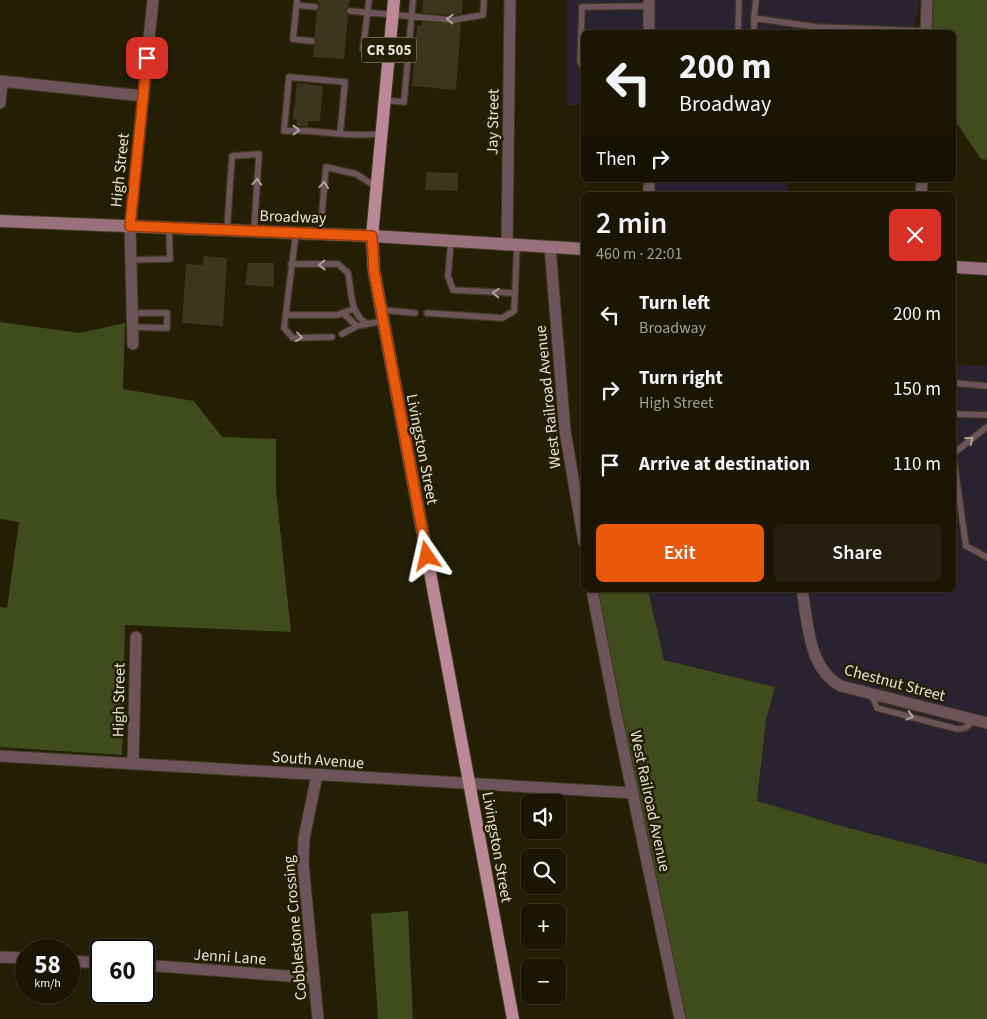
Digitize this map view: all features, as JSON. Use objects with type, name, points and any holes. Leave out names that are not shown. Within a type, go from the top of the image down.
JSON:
[{"type":"main road","name":"Livingston Street","points":[[393,6],[372,236],[374,271],[513,1019]]},
{"type":"street","name":"High Street","points":[[133,344],[130,226],[152,0]]},
{"type":"street","name":"Jay Street","points":[[510,0],[512,245]]},
{"type":"street","points":[[926,30],[927,0]]},
{"type":"street","points":[[649,3],[649,30]]},
{"type":"street","points":[[0,103],[1,81],[143,96]]},
{"type":"street","name":"Broadway","points":[[0,221],[372,236],[581,249]]},
{"type":"street","name":"West Railroad Avenue","points":[[550,247],[566,431],[581,524]]},
{"type":"street","points":[[956,267],[987,269]]},
{"type":"street","name":"West Railroad Avenue","points":[[592,592],[680,1019]]},
{"type":"street","name":"Chestnut Street","points":[[802,592],[819,667],[828,678],[841,686],[987,723]]},
{"type":"street","name":"High Street","points":[[134,763],[136,637]]},
{"type":"street","name":"South Avenue","points":[[0,756],[633,793]]},
{"type":"street","name":"Cobblestone Crossing","points":[[317,775],[305,830],[303,863],[318,1019]]},
{"type":"street","points":[[0,957],[15,958]]},
{"type":"street","name":"Jenni Lane","points":[[155,966],[314,978]]},
{"type":"lane","points":[[363,49],[369,0]]},
{"type":"lane","points":[[384,100],[404,102],[413,0]]},
{"type":"lane","points":[[350,11],[368,12],[393,6],[411,15],[453,20],[483,15],[484,0]]},
{"type":"lane","points":[[738,30],[739,0]]},
{"type":"lane","points":[[754,30],[756,0]]},
{"type":"lane","points":[[312,41],[294,39],[297,3],[315,7]]},
{"type":"lane","points":[[581,30],[582,7],[592,3],[649,3]]},
{"type":"lane","points":[[754,18],[816,27],[882,30]]},
{"type":"lane","points":[[581,34],[581,63]]},
{"type":"lane","points":[[340,134],[346,82],[289,77],[284,131],[308,130],[340,134],[381,134]]},
{"type":"lane","points":[[227,230],[232,156],[259,154],[254,231]]},
{"type":"lane","points":[[320,234],[326,167],[356,174],[376,187]]},
{"type":"lane","points":[[130,260],[170,259],[169,228]]},
{"type":"lane","points":[[296,233],[284,328],[293,338],[332,337]]},
{"type":"lane","points":[[451,241],[448,276],[453,290],[515,293]]},
{"type":"lane","points":[[427,313],[502,318],[514,311],[515,293],[512,245]]},
{"type":"lane","points":[[292,264],[338,264],[348,273],[353,309],[361,320],[368,324]]},
{"type":"lane","points":[[286,314],[336,315],[353,309]]},
{"type":"lane","points":[[132,312],[167,313],[167,328],[132,327]]},
{"type":"lane","points":[[342,334],[357,326],[368,324],[382,315],[404,312],[415,313]]},
{"type":"lane","points":[[343,313],[357,326]]},
{"type":"lane","points":[[956,383],[987,386]]},
{"type":"lane","points":[[956,414],[987,415]]},
{"type":"lane","points":[[956,450],[987,427]]},
{"type":"lane","points":[[956,475],[966,546],[987,557]]},
{"type":"shaded area","points":[[567,0],[920,0],[913,30],[581,30],[581,105],[567,105]]},
{"type":"shaded area","points":[[649,182],[788,182],[788,192],[649,192]]},
{"type":"shaded area","points":[[956,364],[987,366],[987,864],[845,827],[757,801],[766,720],[775,687],[664,660],[648,592],[956,592]]},
{"type":"green space","points":[[921,0],[987,0],[987,160],[981,159],[956,122],[956,30],[923,30]]},
{"type":"green space","points":[[0,322],[80,333],[125,323],[123,389],[194,401],[222,437],[276,439],[276,490],[291,632],[125,625],[122,755],[0,747],[0,607],[7,608],[19,522],[0,519]]},
{"type":"green space","points":[[593,592],[648,592],[664,660],[775,687],[766,720],[757,801],[845,827],[987,864],[987,1019],[678,1019]]},
{"type":"green space","points":[[408,911],[413,1019],[378,1019],[371,914]]},
{"type":"building","points":[[318,0],[350,0],[349,6],[345,11],[348,15],[344,59],[313,57],[314,45],[317,41],[314,37],[317,11],[320,7]]},
{"type":"building","points":[[423,0],[463,0],[462,14],[422,13]]},
{"type":"building","points":[[422,22],[461,23],[456,90],[412,86],[417,25],[421,26]]},
{"type":"building","points":[[297,83],[323,86],[320,121],[308,121],[308,126],[296,126],[297,120],[293,119]]},
{"type":"building","points":[[426,172],[458,173],[458,191],[425,190]]},
{"type":"building","points":[[204,256],[227,258],[223,326],[182,323],[186,264],[203,265]]},
{"type":"building","points":[[248,263],[274,263],[274,287],[245,285]]},
{"type":"route","points":[[147,58],[130,226],[372,236],[374,271],[427,556]]}]
